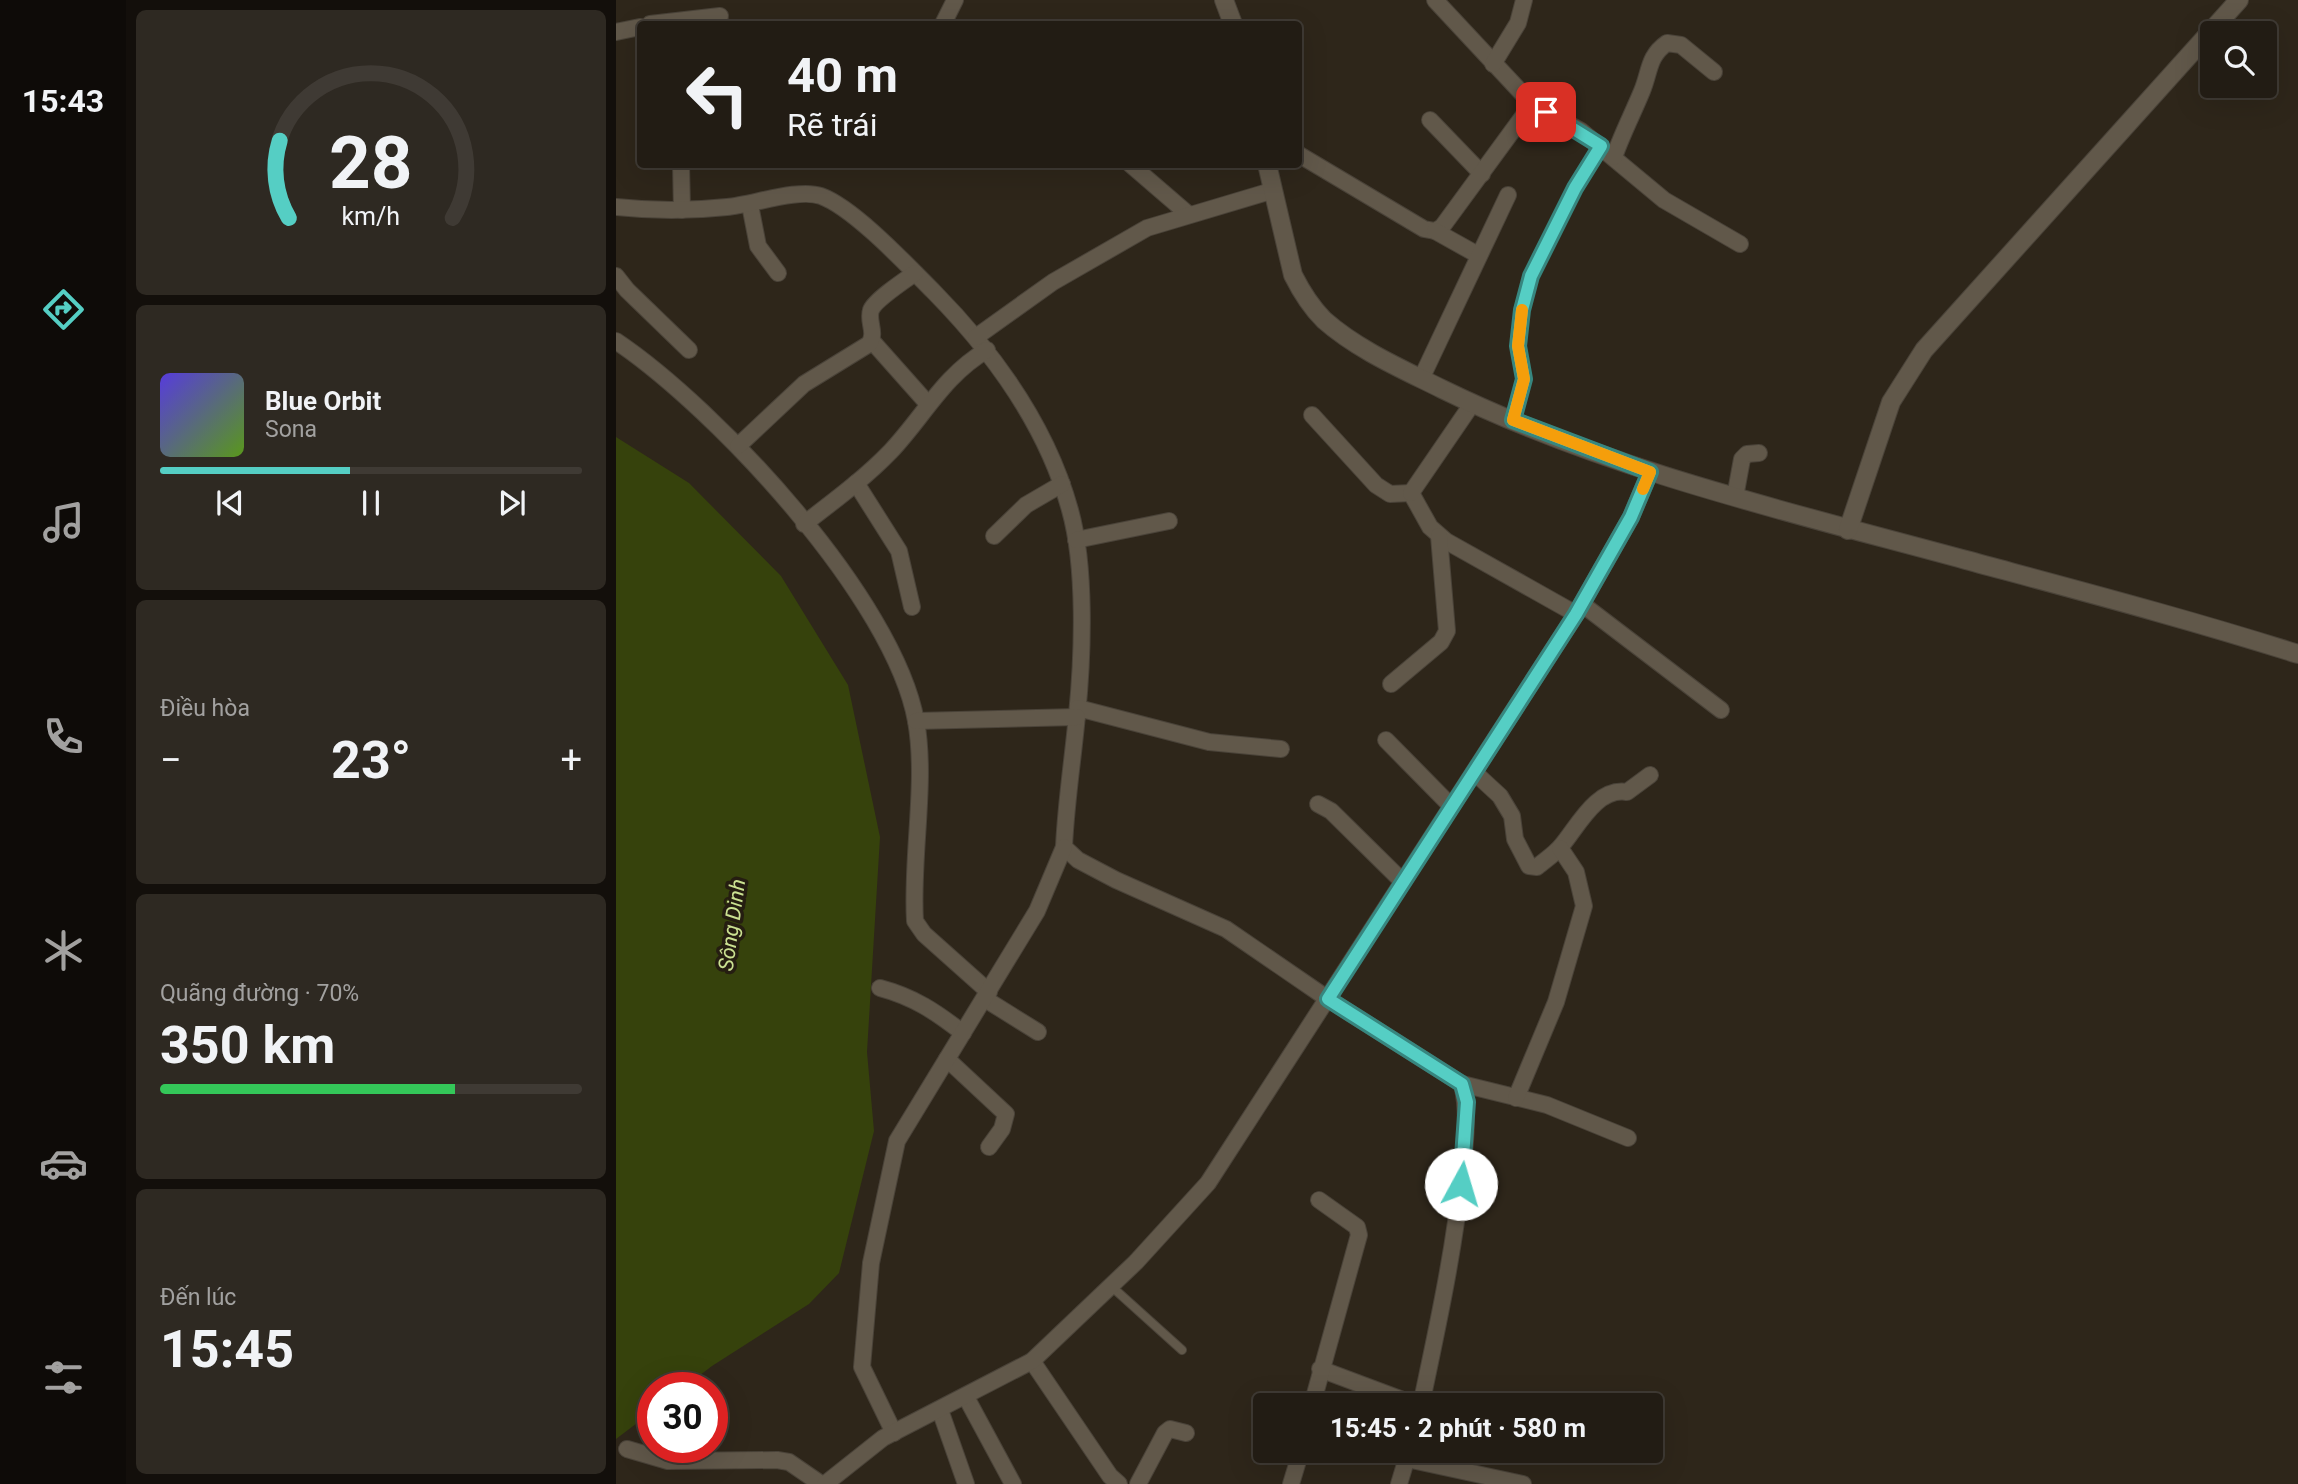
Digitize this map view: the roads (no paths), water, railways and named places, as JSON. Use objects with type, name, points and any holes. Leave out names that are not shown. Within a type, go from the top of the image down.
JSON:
[{"type":"street","points":[[944,21],[955,0]]},
{"type":"street","points":[[1224,0],[1232,21]]},
{"type":"street","points":[[1493,64],[1518,23],[1524,0]]},
{"type":"street","points":[[1848,530],[1891,402],[1924,350],[2239,0]]},
{"type":"street","points":[[1441,2],[1493,64],[1532,104],[1601,146],[1664,200],[1740,244]]},
{"type":"street","points":[[676,21],[720,16]]},
{"type":"street","points":[[616,32],[637,28]]},
{"type":"street","points":[[1614,157],[1643,89],[1649,62],[1658,49],[1667,43],[1681,45],[1714,72]]},
{"type":"street","points":[[1435,231],[1442,227],[1532,104]]},
{"type":"street","points":[[1430,120],[1482,174]]},
{"type":"street","points":[[1302,156],[1424,229],[1435,231],[1478,255]]},
{"type":"street","points":[[681,168],[682,210]]},
{"type":"street","points":[[1135,168],[1188,214]]},
{"type":"street","points":[[1268,168],[1289,263],[1301,292],[1323,319],[1349,339],[1472,404],[1650,472],[1848,530],[2222,630],[2298,654]]},
{"type":"street","points":[[804,524],[856,484],[891,451],[981,343],[1053,282],[1147,228],[1271,191]]},
{"type":"street","points":[[616,207],[682,210],[750,205],[805,194],[821,196],[843,209],[915,273],[981,343],[1033,422],[1062,484],[1076,540],[1081,647],[1078,713],[1067,781],[1064,847],[1037,911],[897,1142],[871,1263],[862,1367],[894,1433]]},
{"type":"street","points":[[1421,379],[1508,195]]},
{"type":"street","points":[[750,205],[758,246],[778,273]]},
{"type":"street","points":[[915,273],[873,307],[872,341],[928,404]]},
{"type":"street","points":[[616,275],[626,290],[689,350]]},
{"type":"street","points":[[616,341],[649,364],[738,446],[804,524],[861,601],[897,664],[916,721],[915,922],[987,995],[1038,1032]]},
{"type":"street","points":[[738,446],[804,384],[872,341]]},
{"type":"street","points":[[1411,494],[1472,404]]},
{"type":"street","points":[[1312,415],[1376,485],[1390,494],[1411,494]]},
{"type":"street","points":[[1735,497],[1742,459],[1746,454],[1759,453]]},
{"type":"street","points":[[627,1449],[668,1461],[789,1462],[823,1484],[894,1433],[1032,1361],[1111,1286],[1208,1183],[1579,609],[1631,517],[1650,472]]},
{"type":"street","points":[[856,484],[899,551],[912,607]]},
{"type":"street","points":[[994,536],[1026,505],[1062,484]]},
{"type":"street","points":[[1411,494],[1430,527],[1440,536],[1579,609],[1721,710]]},
{"type":"street","points":[[1076,540],[1169,521]]},
{"type":"street","points":[[1391,684],[1441,642],[1447,631],[1440,536]]},
{"type":"street","points":[[916,721],[1078,713],[1209,742],[1281,749]]},
{"type":"street","points":[[1386,740],[1451,806]]},
{"type":"street","points":[[1474,772],[1500,796],[1512,816],[1515,839],[1528,866],[1537,867],[1560,848],[1589,810],[1608,794],[1617,790],[1627,792],[1650,775]]},
{"type":"street","points":[[1318,804],[1331,811],[1403,881]]},
{"type":"street","points":[[1064,847],[1078,860],[1116,880],[1226,929],[1328,999],[1462,1084],[1547,1105],[1628,1138]]},
{"type":"street","points":[[1516,1098],[1556,1002],[1584,906],[1576,872],[1560,848]]},
{"type":"street","points":[[880,988],[910,996],[928,1005],[963,1033]]},
{"type":"street","points":[[947,1059],[1006,1114],[1002,1129],[989,1147]]},
{"type":"street","points":[[1421,1393],[1459,1210],[1467,1102],[1462,1084]]},
{"type":"street","points":[[1315,1393],[1359,1236],[1357,1227],[1319,1200]]},
{"type":"street","points":[[1032,1361],[1110,1476],[1119,1484]]},
{"type":"street","points":[[1320,1369],[1386,1393]]},
{"type":"street","points":[[966,1397],[1013,1484]]},
{"type":"street","points":[[940,1410],[966,1484]]},
{"type":"street","points":[[1138,1484],[1165,1433],[1170,1429],[1186,1433]]},
{"type":"street","points":[[1291,1484],[1297,1463]]},
{"type":"street","points":[[1399,1484],[1406,1463]]},
{"type":"street","points":[[1440,1463],[1523,1484]]},
{"type":"lane","points":[[1513,420],[1524,379],[1518,346],[1522,310],[1531,276],[1575,188],[1601,146]]},
{"type":"lane","points":[[1111,1286],[1182,1350]]},
{"type":"water","name":"Sông Dinh","points":[[616,437],[689,483],[781,576],[848,685],[880,837],[867,1052],[874,1131],[839,1273],[809,1304],[704,1372],[637,1372],[637,1423],[616,1439]]}]
